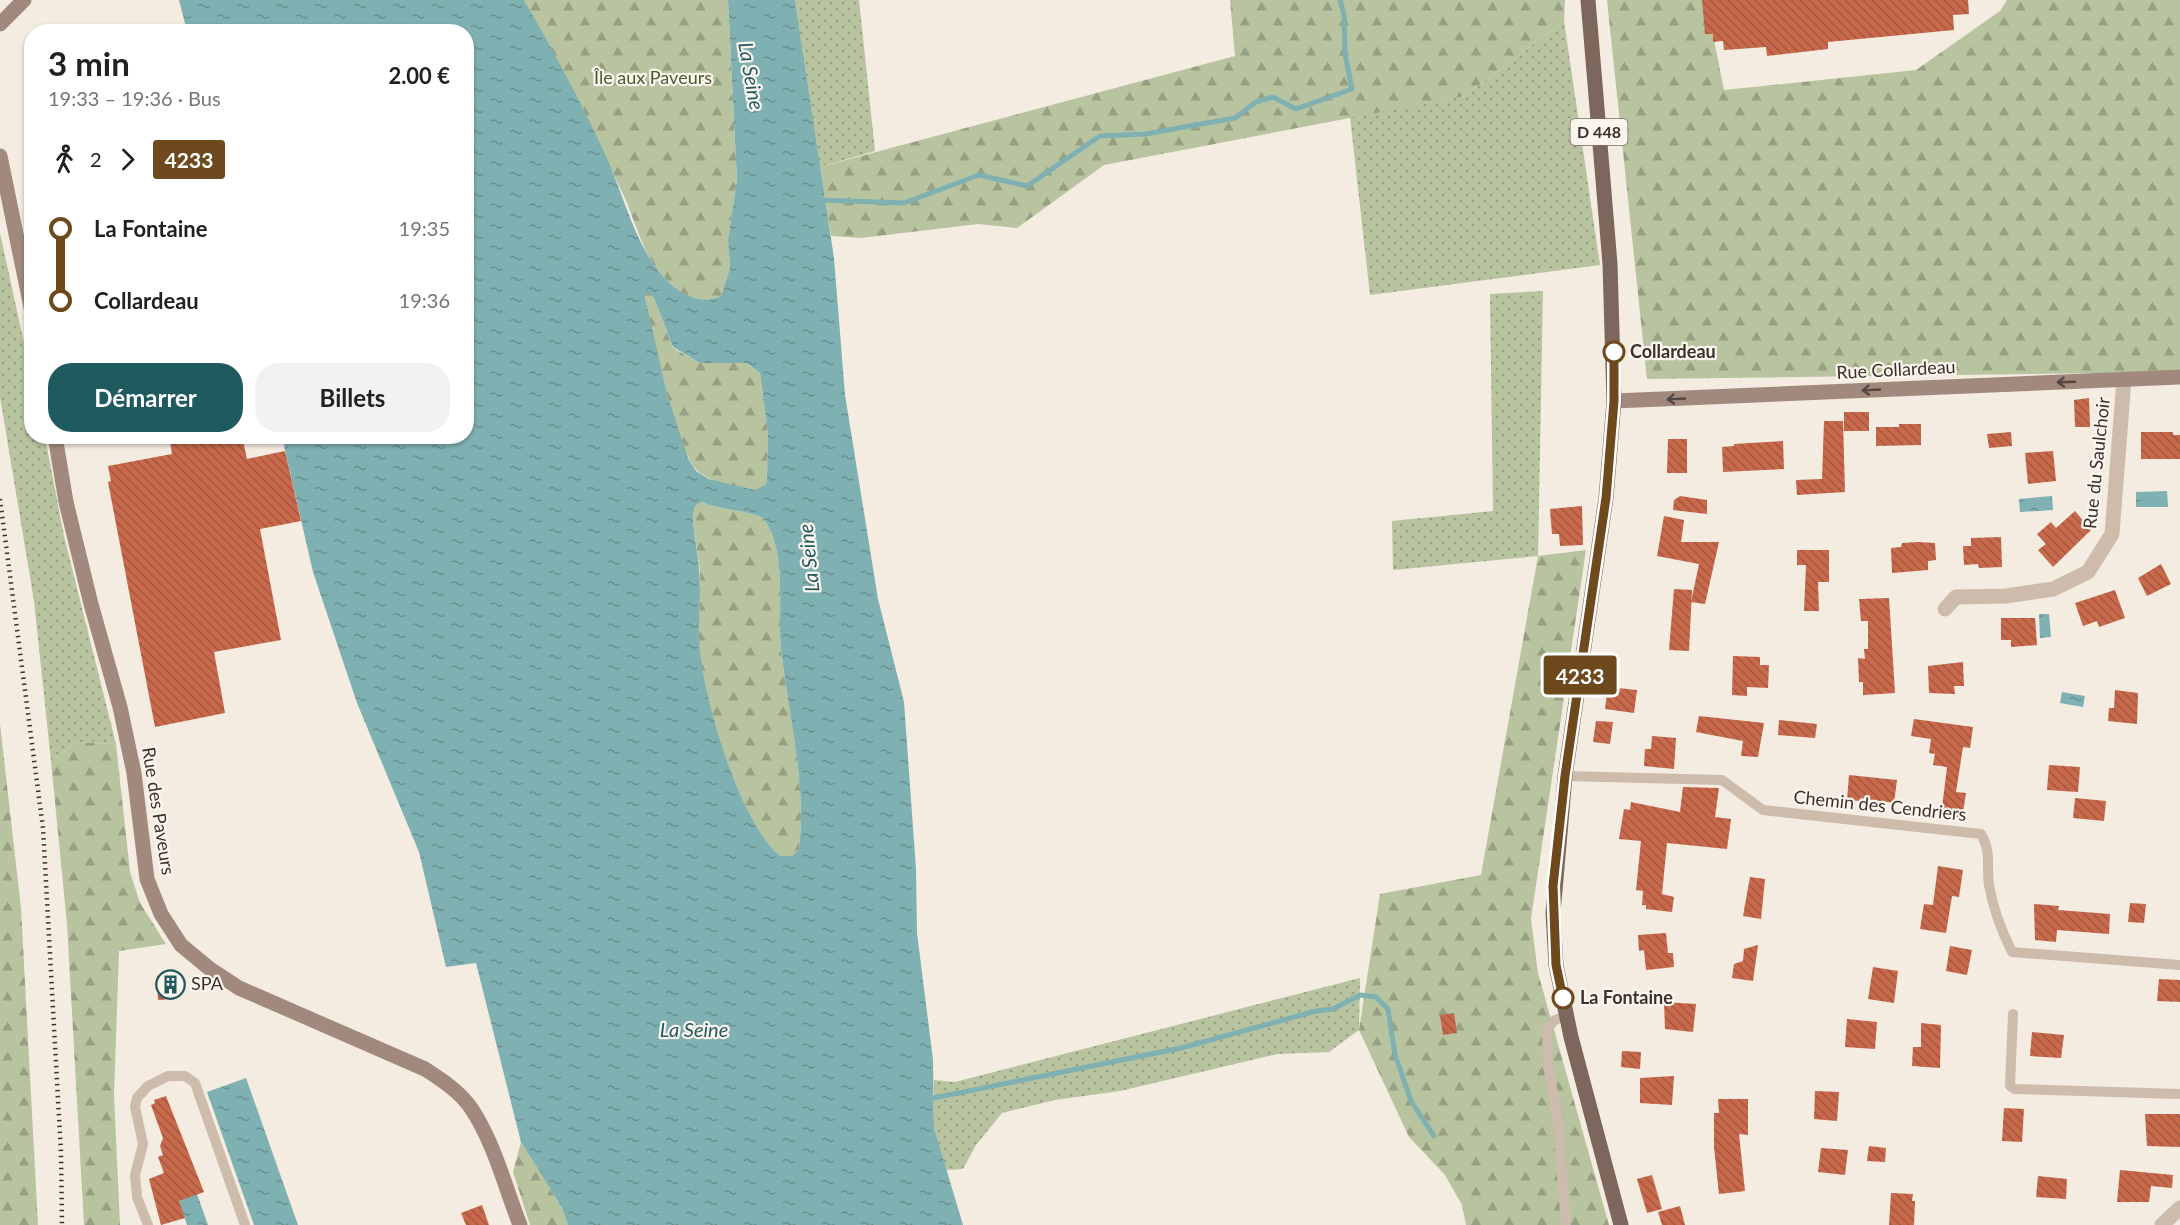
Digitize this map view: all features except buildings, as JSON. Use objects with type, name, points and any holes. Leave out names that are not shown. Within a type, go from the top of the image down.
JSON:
[{"type":"main road","name":"D 448","points":[[1588,0],[1610,264],[1614,401],[1606,498],[1565,776],[1552,913],[1556,965],[1567,1015],[1621,1225]]},
{"type":"street","points":[[0,24],[24,0]]},
{"type":"street","points":[[0,156],[24,273]]},
{"type":"street","name":"Rue Collardeau","points":[[1614,401],[2180,377]]},
{"type":"street","name":"Rue du Saulchoir","points":[[1945,609],[1956,597],[2006,596],[2053,588],[2088,572],[2112,534],[2124,379]]},
{"type":"street","name":"Rue des Paveurs","points":[[56,444],[68,513],[120,707],[132,762],[147,879],[161,914],[181,945],[210,969],[239,988],[425,1069],[449,1084],[471,1108],[520,1225]]},
{"type":"street","points":[[2162,1225],[2180,1208]]},
{"type":"lane","name":"Chemin des Cendriers","points":[[1565,776],[1722,780],[1763,810],[1981,834],[1989,847],[1989,884],[2003,934],[2013,952],[2180,964]]},
{"type":"lane","points":[[2013,1014],[2010,1086],[2015,1089],[2180,1094]]},
{"type":"lane","points":[[1566,1225],[1558,1122],[1548,1065],[1547,1029],[1555,1020],[1567,1015]]},
{"type":"lane","points":[[148,1225],[137,1197],[135,1175],[143,1144],[135,1107],[137,1098],[148,1086],[177,1075],[185,1076],[195,1083],[245,1225]]},
{"type":"green space","name":"Île aux Paveurs","points":[[524,0],[728,0],[737,180],[728,240],[730,268],[721,296],[705,300],[688,296],[673,286],[654,265],[588,122]]},
{"type":"green space","points":[[795,0],[859,0],[875,151],[820,167]]},
{"type":"green space","points":[[1230,0],[1565,0],[1564,21],[1465,96],[1104,165],[1017,228],[978,224],[861,238],[831,236],[820,167],[1235,56]]},
{"type":"green space","points":[[1607,0],[1706,0],[1724,90],[1916,70],[2000,11],[2007,0],[2180,0],[2180,372],[1647,379]]},
{"type":"green space","points":[[1564,21],[1600,265],[1370,295],[1350,117],[1465,96]]},
{"type":"green space","points":[[0,233],[24,343],[24,444],[46,444],[64,536],[116,744],[77,742],[51,761],[34,601],[0,397]]},
{"type":"green space","points":[[1543,291],[1538,556],[1393,570],[1392,521],[1493,511],[1490,294]]},
{"type":"green space","points":[[648,292],[654,298],[673,348],[700,363],[747,363],[760,373],[768,433],[766,484],[755,490],[718,482],[699,472],[690,461],[674,417],[659,362],[645,297]]},
{"type":"green space","points":[[702,502],[763,518],[776,546],[780,581],[781,648],[801,799],[799,849],[792,856],[781,856],[767,842],[754,822],[730,768],[705,685],[700,654],[700,574],[693,522],[695,506]]},
{"type":"green space","points":[[1586,550],[1531,919],[1538,973],[1609,1225],[1466,1225],[1462,1205],[1445,1175],[1409,1137],[1359,1030],[1380,894],[1481,875],[1538,556]]},
{"type":"green space","points":[[0,724],[21,908],[38,1225],[0,1225]]},
{"type":"green space","points":[[77,742],[116,744],[130,872],[140,903],[166,944],[119,951],[114,1095],[120,1225],[84,1225],[67,924],[51,761]]},
{"type":"green space","points":[[1360,978],[1359,1030],[1329,1052],[1277,1054],[1120,1091],[1055,1100],[1002,1113],[976,1145],[963,1169],[946,1170],[934,1128],[934,1080],[955,1082]]},
{"type":"green space","points":[[521,1142],[562,1208],[568,1225],[530,1225],[513,1172]]},
{"type":"water","name":"La Seine","points":[[179,0],[524,0],[596,135],[643,247],[661,274],[673,286],[688,295],[705,300],[721,296],[730,268],[728,240],[737,180],[728,0],[795,0],[834,258],[845,395],[878,599],[904,702],[916,869],[917,933],[933,1060],[934,1128],[963,1225],[568,1225],[562,1208],[521,1142],[476,963],[446,967],[419,852],[357,703],[313,572],[284,444],[474,444],[474,24],[185,24]],"holes":[[[648,293],[654,298],[673,347],[700,363],[747,363],[760,373],[768,433],[766,484],[755,490],[709,479],[696,471],[688,458],[667,394],[645,297]],[[702,502],[763,518],[776,546],[780,581],[781,648],[801,799],[799,849],[792,856],[781,856],[766,841],[752,819],[727,761],[703,672],[699,631],[700,579],[693,515],[695,506]]]},
{"type":"water","points":[[2167,491],[2168,507],[2136,507],[2136,492]]},
{"type":"water","points":[[2052,496],[2053,510],[2020,512],[2019,499]]},
{"type":"water","points":[[2039,614],[2049,614],[2051,637],[2040,638]]},
{"type":"water","points":[[2062,692],[2085,696],[2083,707],[2060,703]]},
{"type":"water","points":[[246,1078],[298,1225],[254,1225],[207,1092]]},
{"type":"water","points":[[197,1194],[208,1225],[187,1225],[179,1201]]},
{"type":"waterway","points":[[819,200],[904,203],[979,175],[1027,186],[1100,136],[1145,134],[1235,118],[1256,102],[1273,97],[1296,109],[1352,89],[1345,54],[1344,14],[1340,0]]},
{"type":"waterway","points":[[928,1096],[934,1098],[1181,1048],[1316,1011],[1333,1009],[1360,995],[1376,997],[1388,1009],[1395,1055],[1411,1101],[1434,1136]]},
{"type":"railway","points":[[0,499],[43,828],[61,1153],[62,1225]]},
{"type":"bus line","name":"4233","points":[[1563,998],[1556,965],[1552,913],[1553,886],[1565,776],[1606,498],[1614,401],[1614,352]]},
{"type":"place","name":"Collardeau","points":[[1614,352]]},
{"type":"place","name":"SPA","points":[[170,984]]},
{"type":"place","name":"La Fontaine","points":[[1563,998]]}]
